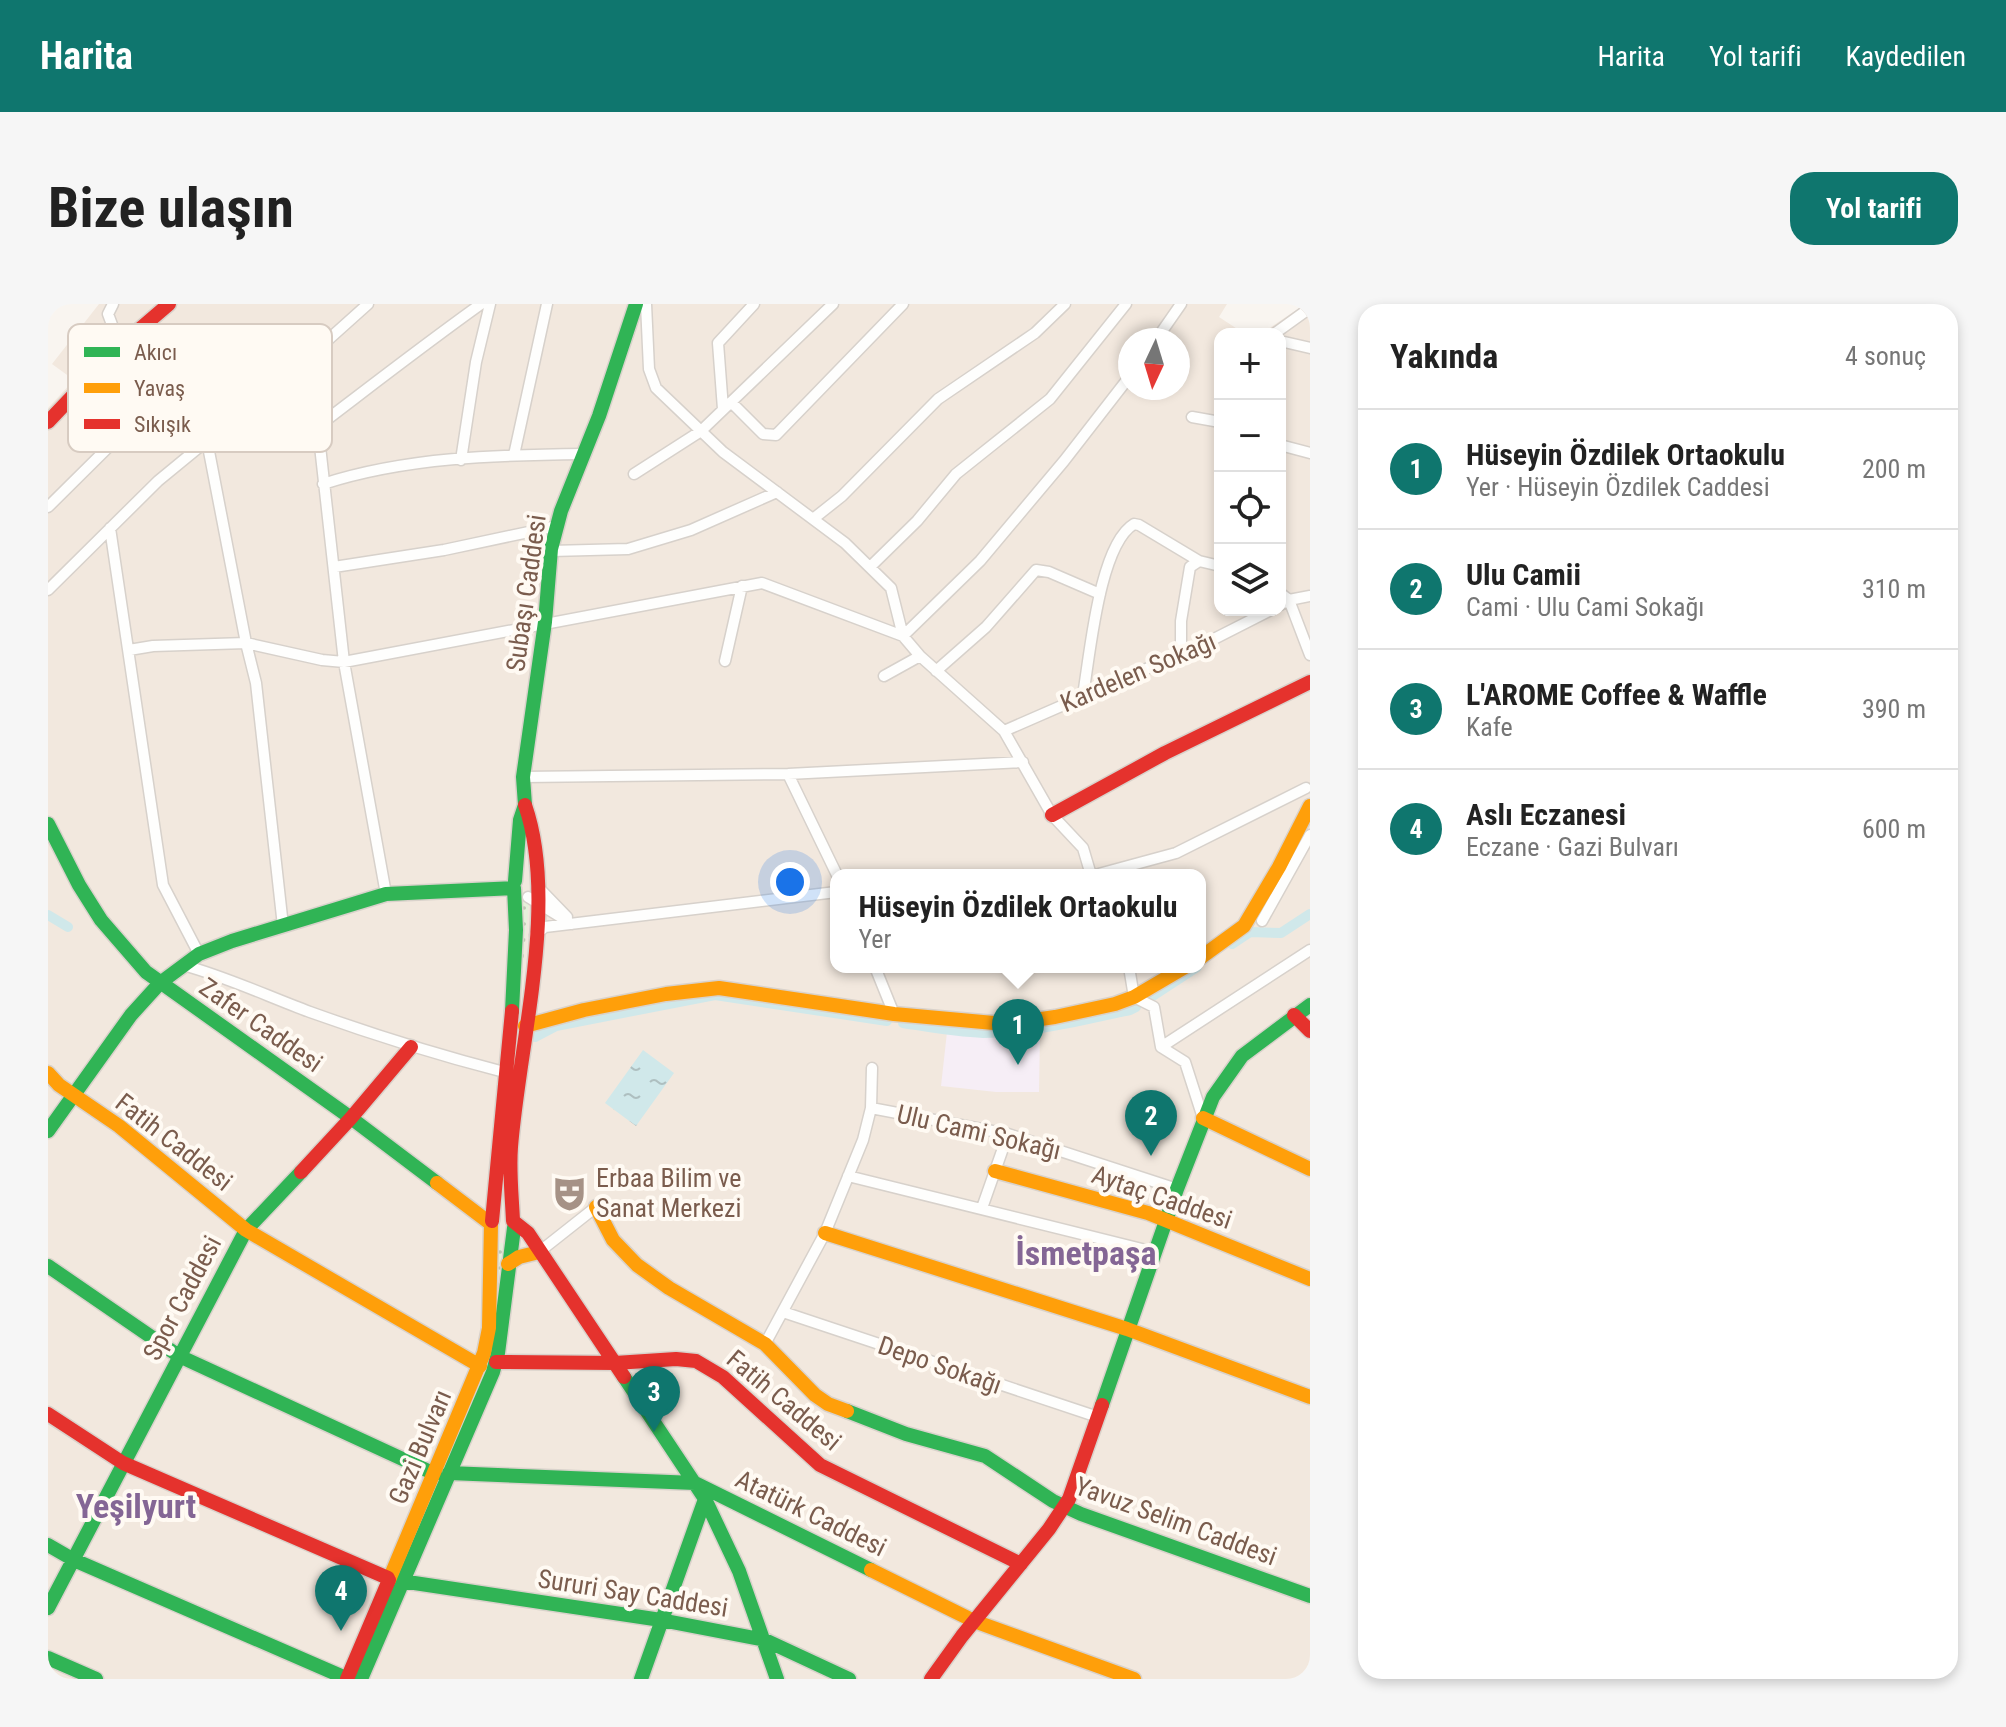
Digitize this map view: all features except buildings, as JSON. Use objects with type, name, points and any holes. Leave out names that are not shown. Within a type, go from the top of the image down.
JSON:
[{"type":"street","points":[[112,324],[108,314],[113,304]]},
{"type":"street","points":[[146,324],[169,304]]},
{"type":"street","points":[[332,336],[368,304]]},
{"type":"street","points":[[332,416],[453,322],[481,304]]},
{"type":"street","points":[[461,460],[476,362],[490,304]]},
{"type":"street","points":[[514,455],[547,304]]},
{"type":"street","name":"Subaşı Caddesi","points":[[534,896],[534,827],[525,805],[523,777],[545,622],[551,551],[557,526],[599,416],[636,304]]},
{"type":"street","points":[[646,304],[649,369],[656,388],[723,452],[813,519],[891,588],[903,636],[920,656],[1004,731],[1052,815],[1083,848],[1091,869]]},
{"type":"street","points":[[754,304],[718,343],[727,406],[763,434],[776,435],[903,304]]},
{"type":"street","points":[[634,474],[701,431],[833,304]]},
{"type":"street","points":[[813,519],[852,486],[938,399],[1035,333],[1065,304]]},
{"type":"street","points":[[870,567],[917,521],[956,474],[1050,399],[1126,304]]},
{"type":"street","points":[[1164,328],[1181,304]]},
{"type":"street","points":[[1282,328],[1310,308]]},
{"type":"street","points":[[1286,342],[1310,348]]},
{"type":"street","points":[[903,636],[980,561],[1118,391]]},
{"type":"street","points":[[48,422],[68,401]]},
{"type":"street","points":[[1192,417],[1214,421]]},
{"type":"street","points":[[1286,447],[1310,453]]},
{"type":"street","points":[[48,507],[103,452]]},
{"type":"street","points":[[48,590],[158,481],[194,452]]},
{"type":"street","points":[[209,452],[256,683],[283,926]]},
{"type":"street","points":[[320,452],[344,662],[386,894]]},
{"type":"street","points":[[323,484],[352,475],[461,460],[514,455],[584,454]]},
{"type":"street","points":[[551,551],[628,549],[691,530],[777,492]]},
{"type":"street","points":[[1083,695],[1100,594],[1114,548],[1126,529],[1134,524],[1199,561],[1214,565]]},
{"type":"street","points":[[334,567],[444,550],[557,526]]},
{"type":"street","points":[[110,528],[163,885],[199,954]]},
{"type":"street","points":[[1181,654],[1181,621],[1188,576],[1190,567],[1199,561]]},
{"type":"street","points":[[936,671],[986,627],[1036,570],[1049,572],[1100,594]]},
{"type":"street","points":[[129,650],[153,646],[246,643],[344,662],[762,583],[903,636]]},
{"type":"street","points":[[725,661],[742,586]]},
{"type":"street","points":[[1286,600],[1310,596]]},
{"type":"street","points":[[1286,606],[1310,655]]},
{"type":"street","name":"Kardelen Sokağı","points":[[1004,731],[1181,654],[1259,616]]},
{"type":"street","points":[[884,676],[920,656]]},
{"type":"street","points":[[1052,815],[1165,753],[1310,682]]},
{"type":"street","points":[[523,777],[788,774],[1023,762]]},
{"type":"street","points":[[788,774],[834,869]]},
{"type":"street","points":[[1116,869],[1176,853],[1306,788]]},
{"type":"street","name":"Subaşı Caddesi","points":[[515,884],[520,820],[525,805]]},
{"type":"street","points":[[1206,954],[1244,926],[1284,859],[1310,806]]},
{"type":"street","name":"Zafer Caddesi","points":[[48,824],[98,919],[136,962],[160,983],[504,1228],[528,1233],[705,1499],[722,1531],[777,1679]]},
{"type":"street","points":[[1262,921],[1310,835]]},
{"type":"street","points":[[48,1131],[116,1033],[160,983],[199,954],[386,894],[515,884],[518,895],[534,896],[574,924]]},
{"type":"street","name":"Gazi Bulvarı","points":[[348,1679],[496,1362],[508,1264],[504,1228],[504,1072],[517,946],[515,884]]},
{"type":"street","points":[[534,936],[545,927],[830,893]]},
{"type":"street","points":[[534,896],[574,924]]},
{"type":"street","name":"Gazi Bulvarı","points":[[442,1474],[480,1366],[489,1328],[504,1228],[534,936],[534,896]]},
{"type":"street","points":[[1161,1047],[1310,950]]},
{"type":"street","points":[[183,965],[218,975],[411,1047],[504,1072]]},
{"type":"street","points":[[877,973],[894,1014]]},
{"type":"street","points":[[1130,973],[1134,997]]},
{"type":"street","points":[[525,1026],[639,999],[719,988],[894,1014],[1005,1024],[1055,1017],[1134,997],[1175,973]]},
{"type":"street","points":[[1134,997],[1154,1007],[1161,1047],[1185,1062],[1203,1118],[1310,1169]]},
{"type":"street","points":[[931,1679],[1065,1507],[1203,1118],[1232,1067],[1257,1042],[1310,1005]]},
{"type":"street","points":[[1294,1015],[1310,1031]]},
{"type":"street","name":"Spor Caddesi","points":[[48,1608],[246,1230],[351,1118],[411,1047]]},
{"type":"street","points":[[765,1344],[825,1233],[863,1140],[871,1108],[872,1068]]},
{"type":"street","name":"Fatih Caddesi","points":[[48,1073],[119,1126],[246,1230],[480,1366]]},
{"type":"street","name":"Ulu Cami Sokağı","points":[[871,1108],[1008,1134],[1177,1189]]},
{"type":"street","points":[[982,1208],[1008,1134]]},
{"type":"street","name":"Aytaç Caddesi","points":[[995,1171],[1166,1220],[1310,1279]]},
{"type":"street","points":[[848,1176],[1154,1252]]},
{"type":"street","points":[[508,1264],[519,1257],[539,1252],[596,1207]]},
{"type":"street","name":"Yavuz Selim Caddesi","points":[[596,1207],[613,1240],[644,1270],[765,1344],[815,1395],[828,1404],[906,1434],[985,1456],[1065,1507],[1310,1596]]},
{"type":"street","points":[[825,1233],[1127,1329],[1310,1397]]},
{"type":"street","name":"Atatürk Caddesi","points":[[48,1266],[179,1356],[442,1474],[695,1483],[974,1621],[1134,1679]]},
{"type":"street","name":"Depo Sokağı","points":[[783,1312],[1098,1417]]},
{"type":"street","name":"Fatih Caddesi","points":[[496,1362],[615,1363],[676,1359],[704,1365],[723,1377],[820,1465],[1021,1564]]},
{"type":"street","name":"Sururi Say Caddesi","points":[[48,1414],[123,1463],[395,1580],[661,1620],[765,1640],[849,1679]]},
{"type":"street","points":[[641,1679],[705,1499]]},
{"type":"street","points":[[48,1545],[74,1560],[348,1679]]},
{"type":"street","name":"Gazi Bulvarı","points":[[361,1679],[395,1580]]},
{"type":"street","points":[[48,1658],[96,1679]]},
{"type":"shaded area","points":[[99,304],[1227,304],[1219,317],[1236,328],[1214,328],[1214,616],[1286,616],[1286,328],[1270,328],[1305,304],[1310,304],[1310,1679],[48,1679],[48,408],[68,386],[68,452],[332,452],[332,324],[83,324]]},
{"type":"shaded area","points":[[68,344],[68,376],[52,364]]},
{"type":"shaded area","points":[[947,1032],[980,1036],[1040,1033],[1039,1092],[996,1092],[941,1086]]},
{"type":"green space","points":[[522,902],[529,902],[507,1130],[506,1206],[498,1206],[523,934]]},
{"type":"green space","points":[[497,1242],[506,1244],[496,1328],[483,1383],[401,1562],[485,1369]]},
{"type":"water","points":[[643,1050],[674,1073],[636,1126],[605,1103]]},
{"type":"waterway","points":[[1232,944],[1250,932],[1281,933],[1310,914]]},
{"type":"waterway","points":[[48,915],[68,927]]},
{"type":"waterway","points":[[1151,997],[1188,973]]},
{"type":"waterway","points":[[535,1037],[556,1026],[715,995],[887,1021]]},
{"type":"waterway","points":[[903,1023],[963,1032],[1020,1031],[1136,1007]]},
{"type":"traffic: fast","points":[[515,881],[520,820],[525,805],[523,777],[545,622],[551,549],[561,511],[599,416],[636,304]]},
{"type":"traffic: fast","points":[[48,824],[101,920],[146,972],[437,1183]]},
{"type":"traffic: fast","points":[[48,1131],[131,1015],[160,983],[199,954],[386,894],[514,888],[516,930],[512,1011]]},
{"type":"traffic: fast","points":[[1102,1405],[1177,1189],[1213,1097],[1242,1056],[1310,1005]]},
{"type":"traffic: fast","points":[[48,1608],[246,1230],[301,1172]]},
{"type":"traffic: fast","points":[[361,1679],[493,1372],[514,1228]]},
{"type":"traffic: fast","points":[[48,1266],[179,1356],[435,1474]]},
{"type":"traffic: fast","points":[[624,1377],[705,1499],[739,1571],[777,1679]]},
{"type":"traffic: fast","points":[[847,1411],[906,1434],[985,1456],[1053,1501],[1081,1514],[1310,1596]]},
{"type":"traffic: fast","points":[[449,1473],[695,1483],[871,1570]]},
{"type":"traffic: fast","points":[[641,1679],[705,1499]]},
{"type":"traffic: fast","points":[[48,1545],[74,1560],[348,1679]]},
{"type":"traffic: fast","points":[[401,1581],[661,1620],[765,1640],[849,1679]]},
{"type":"traffic: fast","points":[[48,1658],[96,1679]]},
{"type":"traffic: slow","points":[[1206,954],[1244,926],[1310,806]]},
{"type":"traffic: slow","points":[[525,1026],[584,1010],[666,994],[719,988],[894,1014],[1005,1024],[1115,1004],[1134,997],[1175,973]]},
{"type":"traffic: slow","points":[[48,1073],[59,1085],[119,1126],[246,1230],[480,1366]]},
{"type":"traffic: slow","points":[[1203,1118],[1310,1169]]},
{"type":"traffic: slow","points":[[995,1171],[1148,1213],[1310,1279]]},
{"type":"traffic: slow","points":[[389,1580],[484,1353],[489,1328],[491,1224],[437,1183]]},
{"type":"traffic: slow","points":[[596,1207],[613,1240],[637,1265],[669,1288],[765,1344],[815,1395],[847,1411]]},
{"type":"traffic: slow","points":[[825,1233],[1127,1329],[1310,1397]]},
{"type":"traffic: slow","points":[[508,1264],[519,1257],[539,1252]]},
{"type":"traffic: slow","points":[[871,1570],[974,1621],[1134,1679]]},
{"type":"traffic: jam","points":[[146,324],[169,304]]},
{"type":"traffic: jam","points":[[48,422],[68,401]]},
{"type":"traffic: jam","points":[[1052,815],[1165,753],[1310,682]]},
{"type":"traffic: jam","points":[[525,805],[534,844],[538,929],[511,1147],[513,1221],[528,1233],[624,1377]]},
{"type":"traffic: jam","points":[[492,1221],[512,1011]]},
{"type":"traffic: jam","points":[[1294,1015],[1310,1031]]},
{"type":"traffic: jam","points":[[301,1172],[411,1047]]},
{"type":"traffic: jam","points":[[496,1362],[696,1361],[723,1377],[820,1465],[1021,1564]]},
{"type":"traffic: jam","points":[[931,1679],[1069,1499],[1102,1405]]},
{"type":"traffic: jam","points":[[48,1414],[123,1463],[388,1578]]},
{"type":"traffic: jam","points":[[347,1679],[389,1580]]},
{"type":"place","name":"Hüseyin Özdilek Ortaokulu","points":[[1018,1065]]},
{"type":"place","name":"Ulu Camii","points":[[1151,1156]]},
{"type":"place","name":"Erbaa Bilim ve Sanat Merkezi","points":[[570,1193]]},
{"type":"place","name":"L'AROME Coffee & Waffle","points":[[654,1432]]},
{"type":"place","name":"Aslı Eczanesi","points":[[341,1631]]},
{"type":"district","name":"İsmetpaşa","points":[[1086,1253]]},
{"type":"district","name":"Yeşilyurt","points":[[136,1506]]}]
